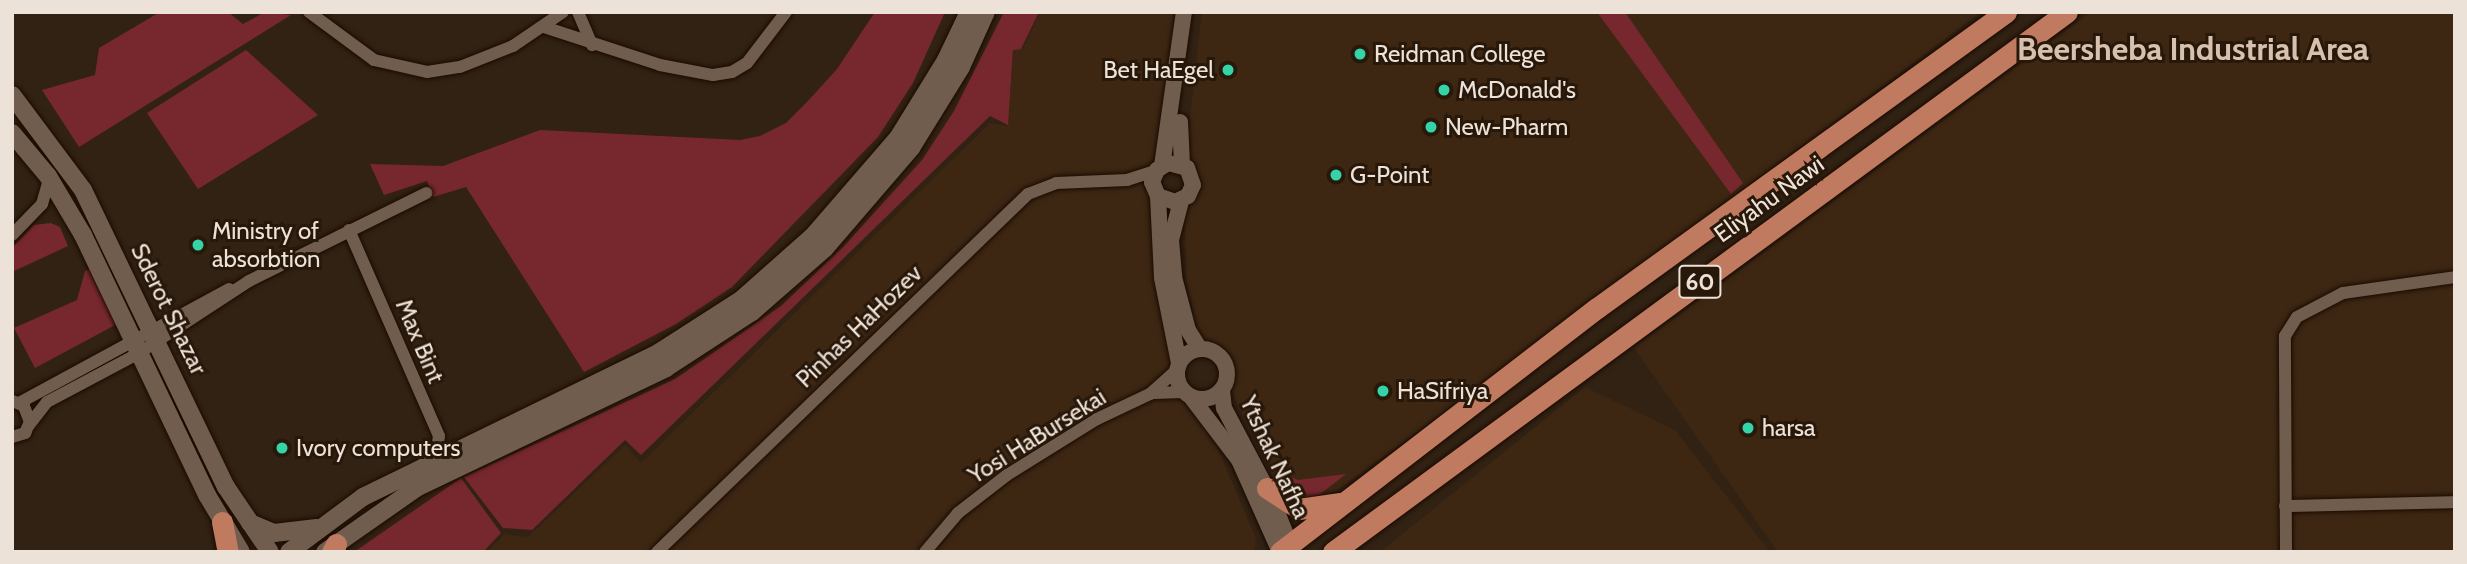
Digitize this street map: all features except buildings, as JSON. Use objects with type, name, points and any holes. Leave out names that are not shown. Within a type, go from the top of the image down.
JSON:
[{"type":"highway","name":"Eliyahu Nawi","points":[[1286,549],[1597,308],[2006,12]]},
{"type":"highway","name":"Eliyahu Nawi","points":[[1333,552],[2067,12]]},
{"type":"highway","points":[[1267,488],[1300,509],[1327,507],[1348,500]]},
{"type":"highway","points":[[222,522],[228,552]]},
{"type":"main road","points":[[289,552],[363,497],[422,466],[658,354],[771,276],[845,202],[898,138],[946,60],[969,12]]},
{"type":"main road","points":[[331,549],[418,486],[666,368],[752,313],[825,248],[911,148],[961,67],[986,12]]},
{"type":"main road","name":"Sderot Shazar","points":[[12,94],[83,190],[246,521],[270,552]]},
{"type":"main road","name":"Sderot Shazar","points":[[12,133],[48,176],[69,208],[222,522],[241,552]]},
{"type":"main road","points":[[246,521],[274,533],[320,527]]},
{"type":"street","points":[[309,12],[359,52],[411,71],[460,67],[513,46],[563,12]]},
{"type":"street","points":[[578,12],[592,45]]},
{"type":"street","points":[[544,27],[592,45],[696,73],[732,72],[747,63],[786,12]]},
{"type":"street","points":[[1184,12],[1156,193],[1161,269],[1178,367],[1188,394],[1208,398],[1222,390],[1227,378],[1224,364],[1215,353],[1200,349],[1188,330],[1174,277],[1171,240],[1181,201],[1193,185],[1190,173],[1182,165],[1179,130],[1193,12]]},
{"type":"street","points":[[1159,168],[1182,165]]},
{"type":"street","name":"Pinhas HaHozev","points":[[657,552],[1018,202],[1056,183],[1115,181],[1159,168]]},
{"type":"street","points":[[42,204],[48,176]]},
{"type":"street","name":"Pinhas HaHozev","points":[[1115,181],[1156,193]]},
{"type":"street","points":[[12,437],[24,433],[47,402],[156,334],[249,281],[426,193]]},
{"type":"street","points":[[1156,193],[1169,202],[1181,201]]},
{"type":"street","points":[[12,235],[42,204],[54,201],[69,208]]},
{"type":"street","name":"Max Bint","points":[[349,230],[439,436],[437,449],[422,466]]},
{"type":"street","points":[[2286,552],[2283,344],[2297,317],[2343,293],[2455,277]]},
{"type":"street","points":[[29,425],[28,411],[16,402],[136,346]]},
{"type":"street","points":[[1178,367],[1200,349]]},
{"type":"street","name":"Yosi HaBursekai","points":[[925,552],[958,513],[1007,475],[1097,419],[1150,394],[1178,367]]},
{"type":"street","name":"Ytshak Nafha","points":[[1222,390],[1228,418],[1267,488],[1286,549]]},
{"type":"street","name":"Yosi HaBursekai","points":[[1150,394],[1188,394]]},
{"type":"street","name":"Ytshak Nafha","points":[[1188,394],[1239,460],[1286,549]]},
{"type":"street","points":[[2285,506],[2455,502]]},
{"type":"shaded area","points":[[160,12],[228,12],[243,24],[265,12],[291,15],[79,147],[42,90],[95,75],[99,48]]},
{"type":"shaded area","points":[[875,12],[945,12],[913,83],[878,137],[732,287],[676,324],[584,372],[466,187],[433,197],[427,181],[384,195],[370,164],[443,166],[540,130],[740,140],[760,136],[786,123],[807,102],[837,69]]},
{"type":"shaded area","points":[[1004,12],[1039,12],[1021,49],[1013,50],[1008,125],[990,116],[641,455],[625,440],[532,530],[503,528],[464,477],[675,379],[781,306],[844,246],[922,160],[954,111]]},
{"type":"shaded area","points":[[1040,12],[1180,12],[1153,212],[1173,345],[1256,538],[1254,552],[487,552],[505,534],[528,537],[625,445],[641,463],[990,123],[1007,126],[1014,49],[1023,48]]},
{"type":"shaded area","points":[[1202,12],[1981,12],[1495,376],[1322,501],[1307,504],[1279,491],[1231,390],[1225,356],[1199,336],[1187,284],[1183,181]]},
{"type":"shaded area","points":[[1597,12],[1625,12],[1743,183],[1731,194]]},
{"type":"shaded area","points":[[2091,12],[2455,12],[2455,552],[1778,552],[1634,348]]},
{"type":"shaded area","points":[[246,50],[318,115],[198,189],[147,113]]},
{"type":"shaded area","points":[[51,223],[60,227],[68,246],[12,272],[12,248],[34,225]]},
{"type":"shaded area","points":[[90,269],[117,324],[35,368],[14,328],[77,300],[85,271]]},
{"type":"shaded area","points":[[1585,387],[1675,430],[1770,552],[1380,552]]},
{"type":"shaded area","points":[[1274,470],[1298,480],[1346,474],[1319,495],[1306,498],[1286,490]]},
{"type":"shaded area","points":[[461,478],[501,533],[483,552],[354,552]]},
{"type":"place","name":"Reidman College","points":[[1360,54]]},
{"type":"place","name":"Bet HaEgel","points":[[1228,70]]},
{"type":"place","name":"McDonald's","points":[[1444,90]]},
{"type":"place","name":"New-Pharm","points":[[1431,127]]},
{"type":"place","name":"G-Point","points":[[1336,175]]},
{"type":"place","name":"Ministry of absorbtion","points":[[198,245]]},
{"type":"place","name":"HaSifriya","points":[[1383,391]]},
{"type":"place","name":"harsa","points":[[1748,428]]},
{"type":"place","name":"Ivory computers","points":[[282,448]]},
{"type":"district","name":"Beersheba Industrial Area","points":[[2193,49]]}]
